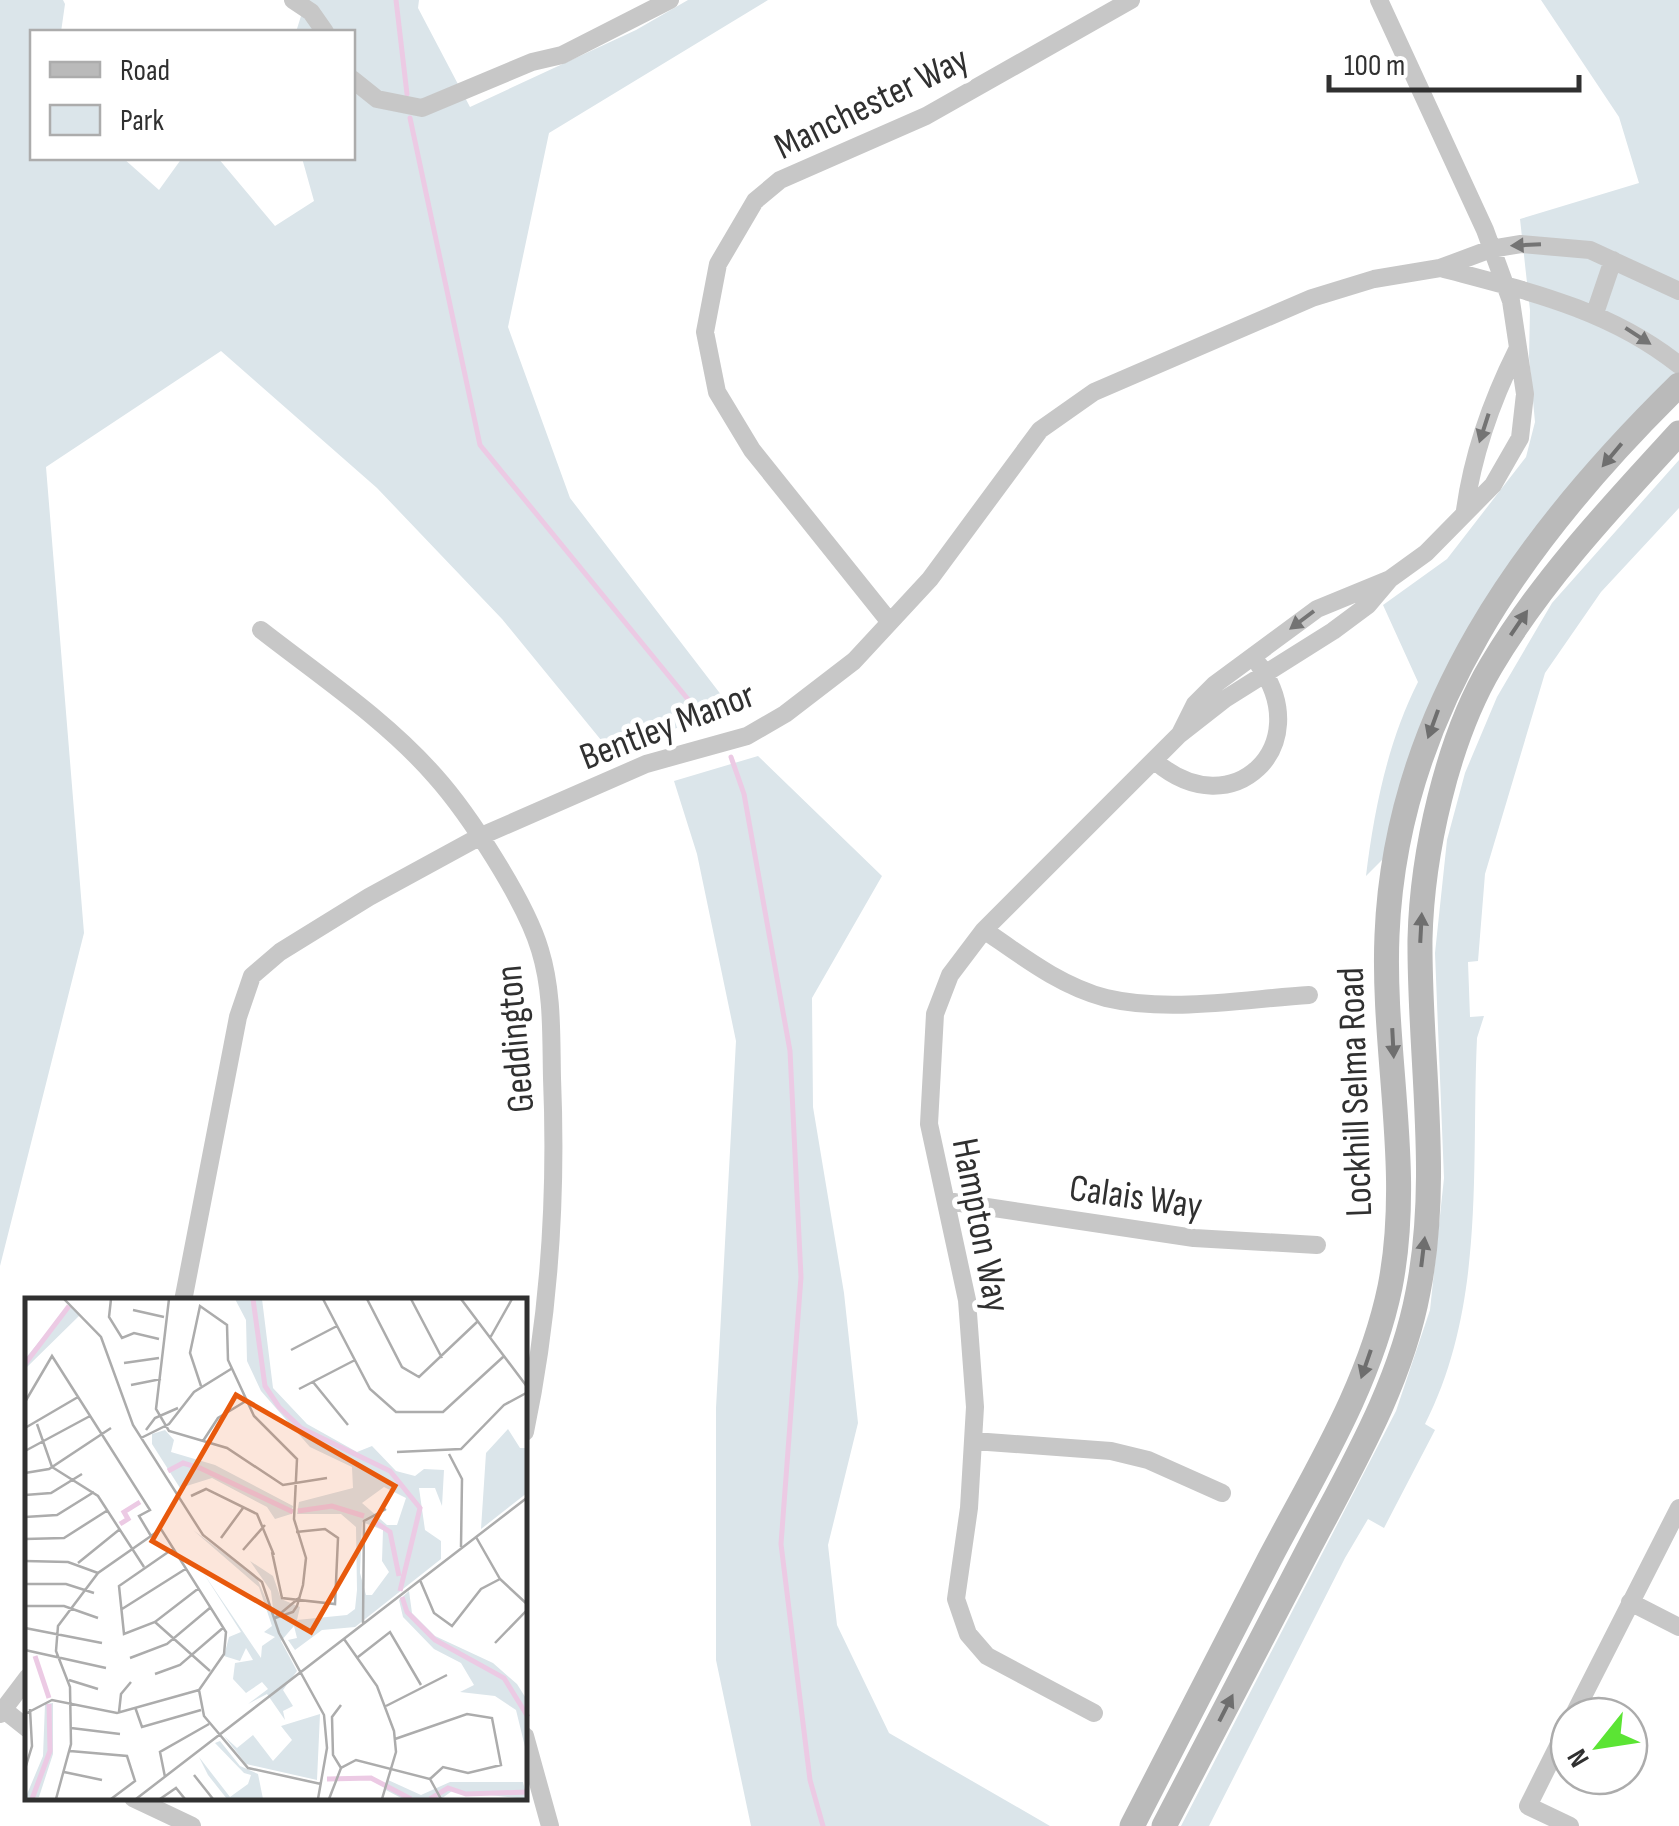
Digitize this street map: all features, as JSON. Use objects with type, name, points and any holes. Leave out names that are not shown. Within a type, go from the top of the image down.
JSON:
[{"type":"main road","name":"Lockhill Selma Road","points":[[1132,1826],[1351,1407],[1390,1286],[1398,1148],[1387,937],[1403,821],[1434,720],[1455,670],[1500,596],[1622,443],[1679,384]]},
{"type":"main road","name":"Lockhill Selma Road","points":[[1164,1826],[1378,1412],[1418,1293],[1429,1148],[1420,940],[1430,840],[1457,750],[1489,669],[1526,613],[1679,432]]},
{"type":"street","points":[[293,0],[311,12],[324,30]]},
{"type":"street","points":[[355,81],[377,99],[422,108],[532,62],[562,55],[670,0]]},
{"type":"street","name":"Manchester Way","points":[[889,621],[752,450],[717,392],[705,332],[718,264],[754,201],[780,180],[926,116],[1130,0]]},
{"type":"street","points":[[1379,0],[1490,249]]},
{"type":"street","name":"Bentley Manor","points":[[184,1298],[238,1018],[252,976],[280,952],[354,906],[479,838],[646,764],[717,746],[766,726],[854,661],[962,539],[1018,455],[1065,408],[1121,379],[1312,298],[1374,279],[1440,268],[1490,249],[1557,244],[1614,260],[1679,292]]},
{"type":"street","name":"Hampton Way","points":[[1094,1712],[987,1656],[960,1619],[957,1579],[974,1441],[967,1300],[929,1124],[930,1054],[936,1014],[950,975],[984,930],[1180,735],[1368,605],[1390,579],[1438,542],[1493,484],[1520,438],[1525,394],[1505,285],[1490,249]]},
{"type":"street","points":[[1594,313],[1614,260]]},
{"type":"street","name":"Bentley Manor","points":[[1440,268],[1594,313],[1632,331],[1679,365]]},
{"type":"street","points":[[1465,510],[1470,474],[1488,415],[1517,350]]},
{"type":"street","name":"Hampton Way","points":[[1180,735],[1195,704],[1253,656],[1317,609],[1390,579]]},
{"type":"street","name":"Geddington","points":[[261,630],[388,730],[434,774],[479,838],[539,946],[550,999],[554,1245],[549,1302],[528,1416]]},
{"type":"street","points":[[1156,762],[1173,776],[1212,787],[1256,770],[1272,748],[1281,716],[1266,675],[1253,656]]},
{"type":"street","points":[[984,930],[1055,977],[1108,998],[1162,1003],[1309,995]]},
{"type":"street","points":[[1398,1148],[1429,1148]]},
{"type":"street","name":"Calais Way","points":[[947,1201],[1194,1238],[1317,1245]]},
{"type":"street","points":[[974,1441],[1112,1450],[1148,1460],[1222,1492]]},
{"type":"street","points":[[1583,1696],[1679,1508]]},
{"type":"street","points":[[1630,1602],[1679,1627]]},
{"type":"street","points":[[25,1681],[2,1712],[25,1727]]},
{"type":"street","points":[[528,1747],[550,1826]]},
{"type":"street","points":[[1173,1748],[1198,1762]]},
{"type":"street","points":[[1549,1764],[1528,1806],[1570,1826]]},
{"type":"street","points":[[139,1801],[192,1826]]},
{"type":"green space","points":[[0,0],[63,0],[65,4],[61,30],[30,30],[30,160],[125,160],[159,190],[181,160],[220,160],[275,226],[314,201],[303,160],[355,160],[355,30],[297,30],[306,0],[419,0],[418,8],[470,107],[636,30],[688,0],[768,0],[549,133],[508,327],[570,498],[732,709],[610,751],[502,619],[377,488],[221,351],[46,467],[84,933],[0,1266]]},
{"type":"green space","points":[[1541,0],[1679,0],[1679,383],[1520,552],[1389,853],[1366,876],[1384,776],[1398,728],[1418,682],[1383,605],[1447,559],[1526,457],[1535,422],[1529,357],[1530,310],[1520,219],[1639,183],[1619,117]]},
{"type":"green space","points":[[1679,460],[1679,508],[1601,592],[1545,673],[1485,874],[1478,961],[1468,962],[1470,1017],[1484,1016],[1477,1038],[1472,1234],[1458,1331],[1445,1378],[1425,1424],[1435,1430],[1384,1528],[1368,1519],[1345,1558],[1209,1826],[1181,1826],[1396,1411],[1430,1310],[1444,1178],[1435,953],[1447,840],[1465,773],[1497,697],[1552,603]]},
{"type":"green space","points":[[758,756],[882,876],[812,998],[813,1107],[844,1293],[858,1423],[828,1545],[837,1625],[889,1733],[1050,1826],[751,1826],[716,1660],[716,1408],[736,1041],[697,854],[674,781]]},
{"type":"waterway","points":[[396,0],[407,94]]},
{"type":"waterway","points":[[410,118],[480,445],[709,725]]},
{"type":"waterway","points":[[731,757],[744,794],[790,1051],[801,1277],[781,1544],[810,1780],[823,1826]]}]
